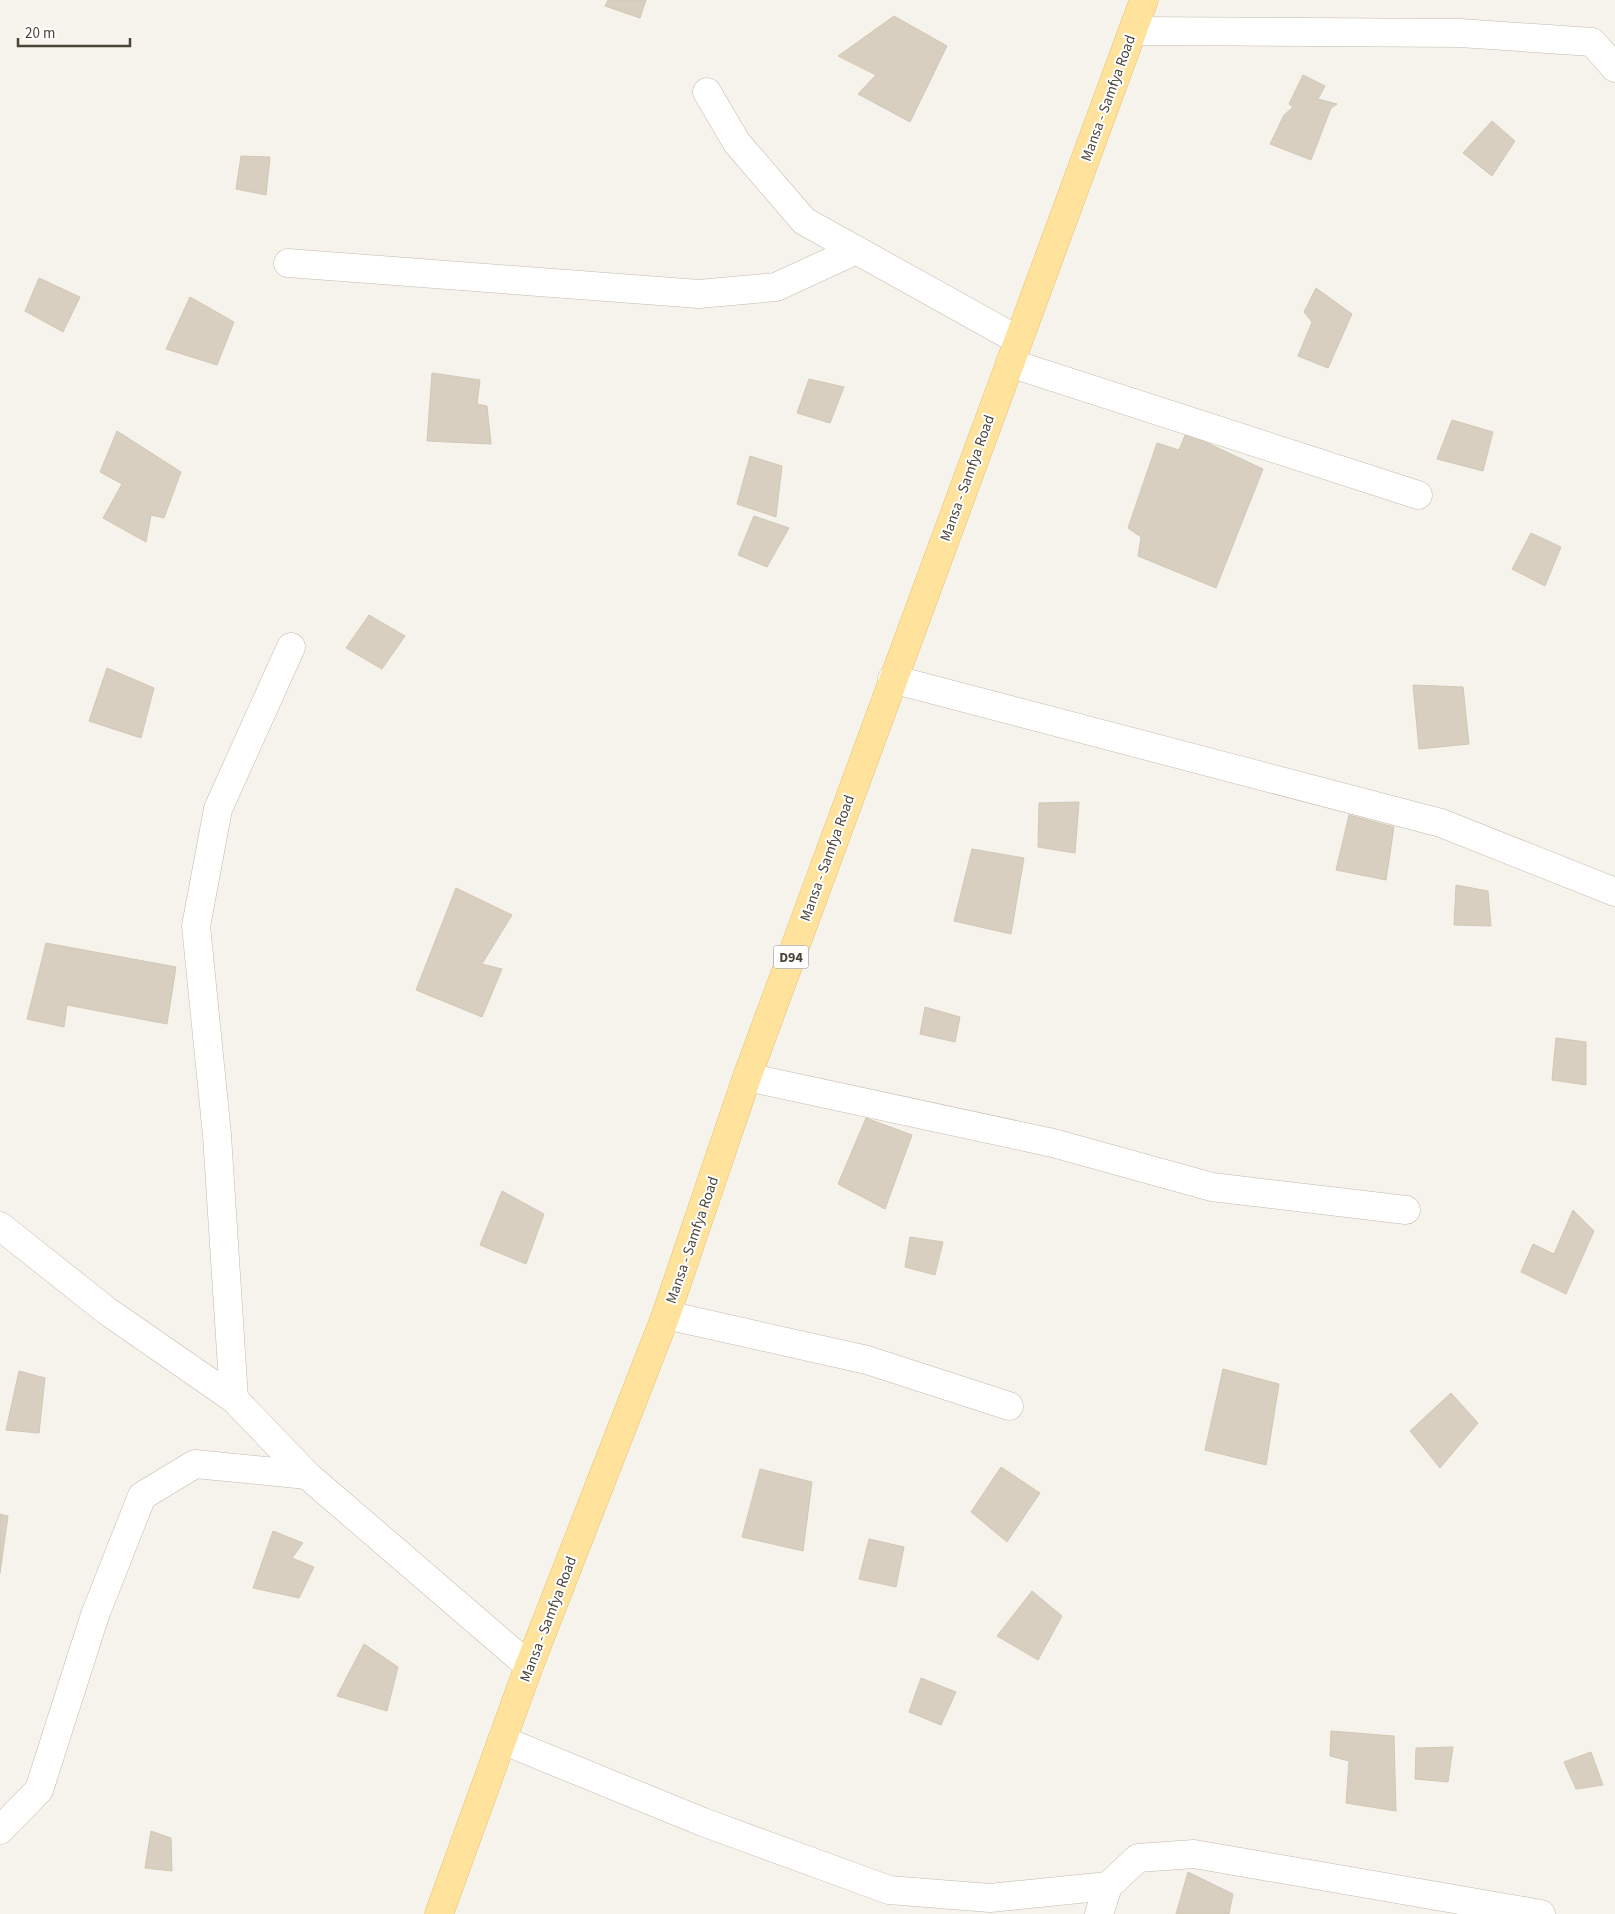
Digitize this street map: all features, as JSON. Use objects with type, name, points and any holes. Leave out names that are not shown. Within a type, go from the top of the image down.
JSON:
[{"type":"main road","name":"Mansa - Samfya Road","points":[[439,1914],[529,1666],[666,1315],[747,1077],[892,679],[1144,0]]},
{"type":"street","points":[[1133,31],[1460,33],[1603,43],[1615,68]]},
{"type":"street","points":[[708,92],[737,143],[804,221],[856,250],[1014,351],[1418,494]]},
{"type":"street","points":[[288,263],[699,294],[776,287],[856,250]]},
{"type":"street","points":[[234,1399],[217,1135],[196,926],[218,809],[291,647]]},
{"type":"street","points":[[892,679],[1441,823],[1615,892]]},
{"type":"street","points":[[747,1077],[1053,1143],[1212,1187],[1406,1210]]},
{"type":"street","points":[[0,1226],[107,1311],[234,1399],[307,1474],[529,1666]]},
{"type":"street","points":[[666,1315],[867,1360],[1009,1406]]},
{"type":"street","points":[[0,1830],[39,1790],[95,1615],[142,1496],[195,1464],[307,1474]]},
{"type":"street","points":[[502,1740],[703,1822],[889,1890],[990,1898],[1108,1886]]},
{"type":"street","points":[[1099,1914],[1108,1886],[1138,1858],[1194,1854],[1541,1914]]},
{"type":"building","points":[[608,0],[646,0],[640,18],[605,6]]},
{"type":"building","points":[[894,16],[947,46],[910,122],[858,94],[876,75],[838,56]]},
{"type":"building","points":[[1303,75],[1325,86],[1318,99],[1337,104],[1331,108],[1311,160],[1270,144],[1284,115],[1293,107],[1289,104]]},
{"type":"building","points":[[1492,121],[1515,141],[1492,176],[1463,153]]},
{"type":"building","points":[[241,156],[270,157],[266,195],[236,189]]},
{"type":"building","points":[[39,278],[80,297],[63,332],[25,311]]},
{"type":"building","points":[[1316,288],[1352,314],[1328,368],[1298,356],[1312,322],[1304,312]]},
{"type":"building","points":[[190,297],[234,322],[217,365],[166,349]]},
{"type":"building","points":[[432,373],[480,380],[477,404],[487,406],[491,444],[427,441]]},
{"type":"building","points":[[809,379],[844,387],[830,423],[797,413]]},
{"type":"building","points":[[1452,420],[1493,432],[1483,471],[1437,459]]},
{"type":"building","points":[[117,431],[181,472],[164,518],[151,515],[146,542],[103,518],[122,484],[100,472]]},
{"type":"building","points":[[1186,433],[1263,469],[1216,588],[1138,556],[1141,537],[1128,528],[1157,443],[1179,450]]},
{"type":"building","points":[[750,456],[782,466],[776,517],[737,504]]},
{"type":"building","points":[[754,516],[789,528],[767,567],[738,555]]},
{"type":"building","points":[[1531,533],[1561,547],[1545,586],[1512,569]]},
{"type":"building","points":[[369,615],[405,636],[382,669],[346,648]]},
{"type":"building","points":[[107,668],[154,688],[141,738],[89,721]]},
{"type":"building","points":[[1413,685],[1463,687],[1469,744],[1419,749]]},
{"type":"building","points":[[1079,802],[1075,853],[1038,847],[1039,803]]},
{"type":"building","points":[[1349,815],[1394,827],[1386,880],[1336,870]]},
{"type":"building","points":[[972,849],[1024,858],[1011,934],[954,921]]},
{"type":"building","points":[[1456,885],[1488,891],[1491,926],[1454,925]]},
{"type":"building","points":[[456,888],[512,915],[482,964],[502,969],[482,1017],[416,990]]},
{"type":"building","points":[[46,943],[176,967],[167,1024],[67,1005],[64,1027],[27,1019]]},
{"type":"building","points":[[925,1007],[960,1017],[955,1042],[920,1034]]},
{"type":"building","points":[[1556,1038],[1586,1042],[1586,1085],[1552,1080]]},
{"type":"building","points":[[866,1118],[912,1135],[885,1209],[838,1184]]},
{"type":"building","points":[[502,1191],[544,1214],[526,1264],[480,1245]]},
{"type":"building","points":[[1573,1210],[1594,1231],[1566,1294],[1521,1272],[1533,1244],[1554,1254]]},
{"type":"building","points":[[910,1237],[943,1242],[935,1275],[905,1267]]},
{"type":"building","points":[[1223,1369],[1279,1384],[1266,1465],[1205,1450]]},
{"type":"building","points":[[19,1371],[45,1378],[39,1433],[6,1430]]},
{"type":"building","points":[[1451,1393],[1478,1423],[1440,1468],[1410,1431]]},
{"type":"building","points":[[1001,1467],[1040,1493],[1007,1542],[971,1512]]},
{"type":"building","points":[[760,1469],[812,1482],[803,1551],[742,1537]]},
{"type":"building","points":[[0,1514],[8,1516],[0,1573]]},
{"type":"building","points":[[273,1531],[303,1543],[292,1558],[314,1567],[299,1598],[253,1588]]},
{"type":"building","points":[[869,1539],[904,1547],[896,1587],[859,1579]]},
{"type":"building","points":[[1032,1591],[1062,1616],[1038,1660],[997,1636]]},
{"type":"building","points":[[364,1644],[398,1667],[387,1711],[337,1696]]},
{"type":"building","points":[[921,1678],[956,1692],[941,1725],[909,1712]]},
{"type":"building","points":[[1331,1731],[1394,1736],[1396,1811],[1346,1803],[1349,1761],[1330,1756]]},
{"type":"building","points":[[1453,1747],[1448,1782],[1415,1779],[1416,1748]]},
{"type":"building","points":[[1591,1752],[1603,1785],[1576,1789],[1564,1762]]},
{"type":"building","points":[[151,1831],[171,1838],[172,1871],[145,1868]]},
{"type":"building","points":[[1188,1872],[1233,1894],[1229,1914],[1176,1914]]}]
